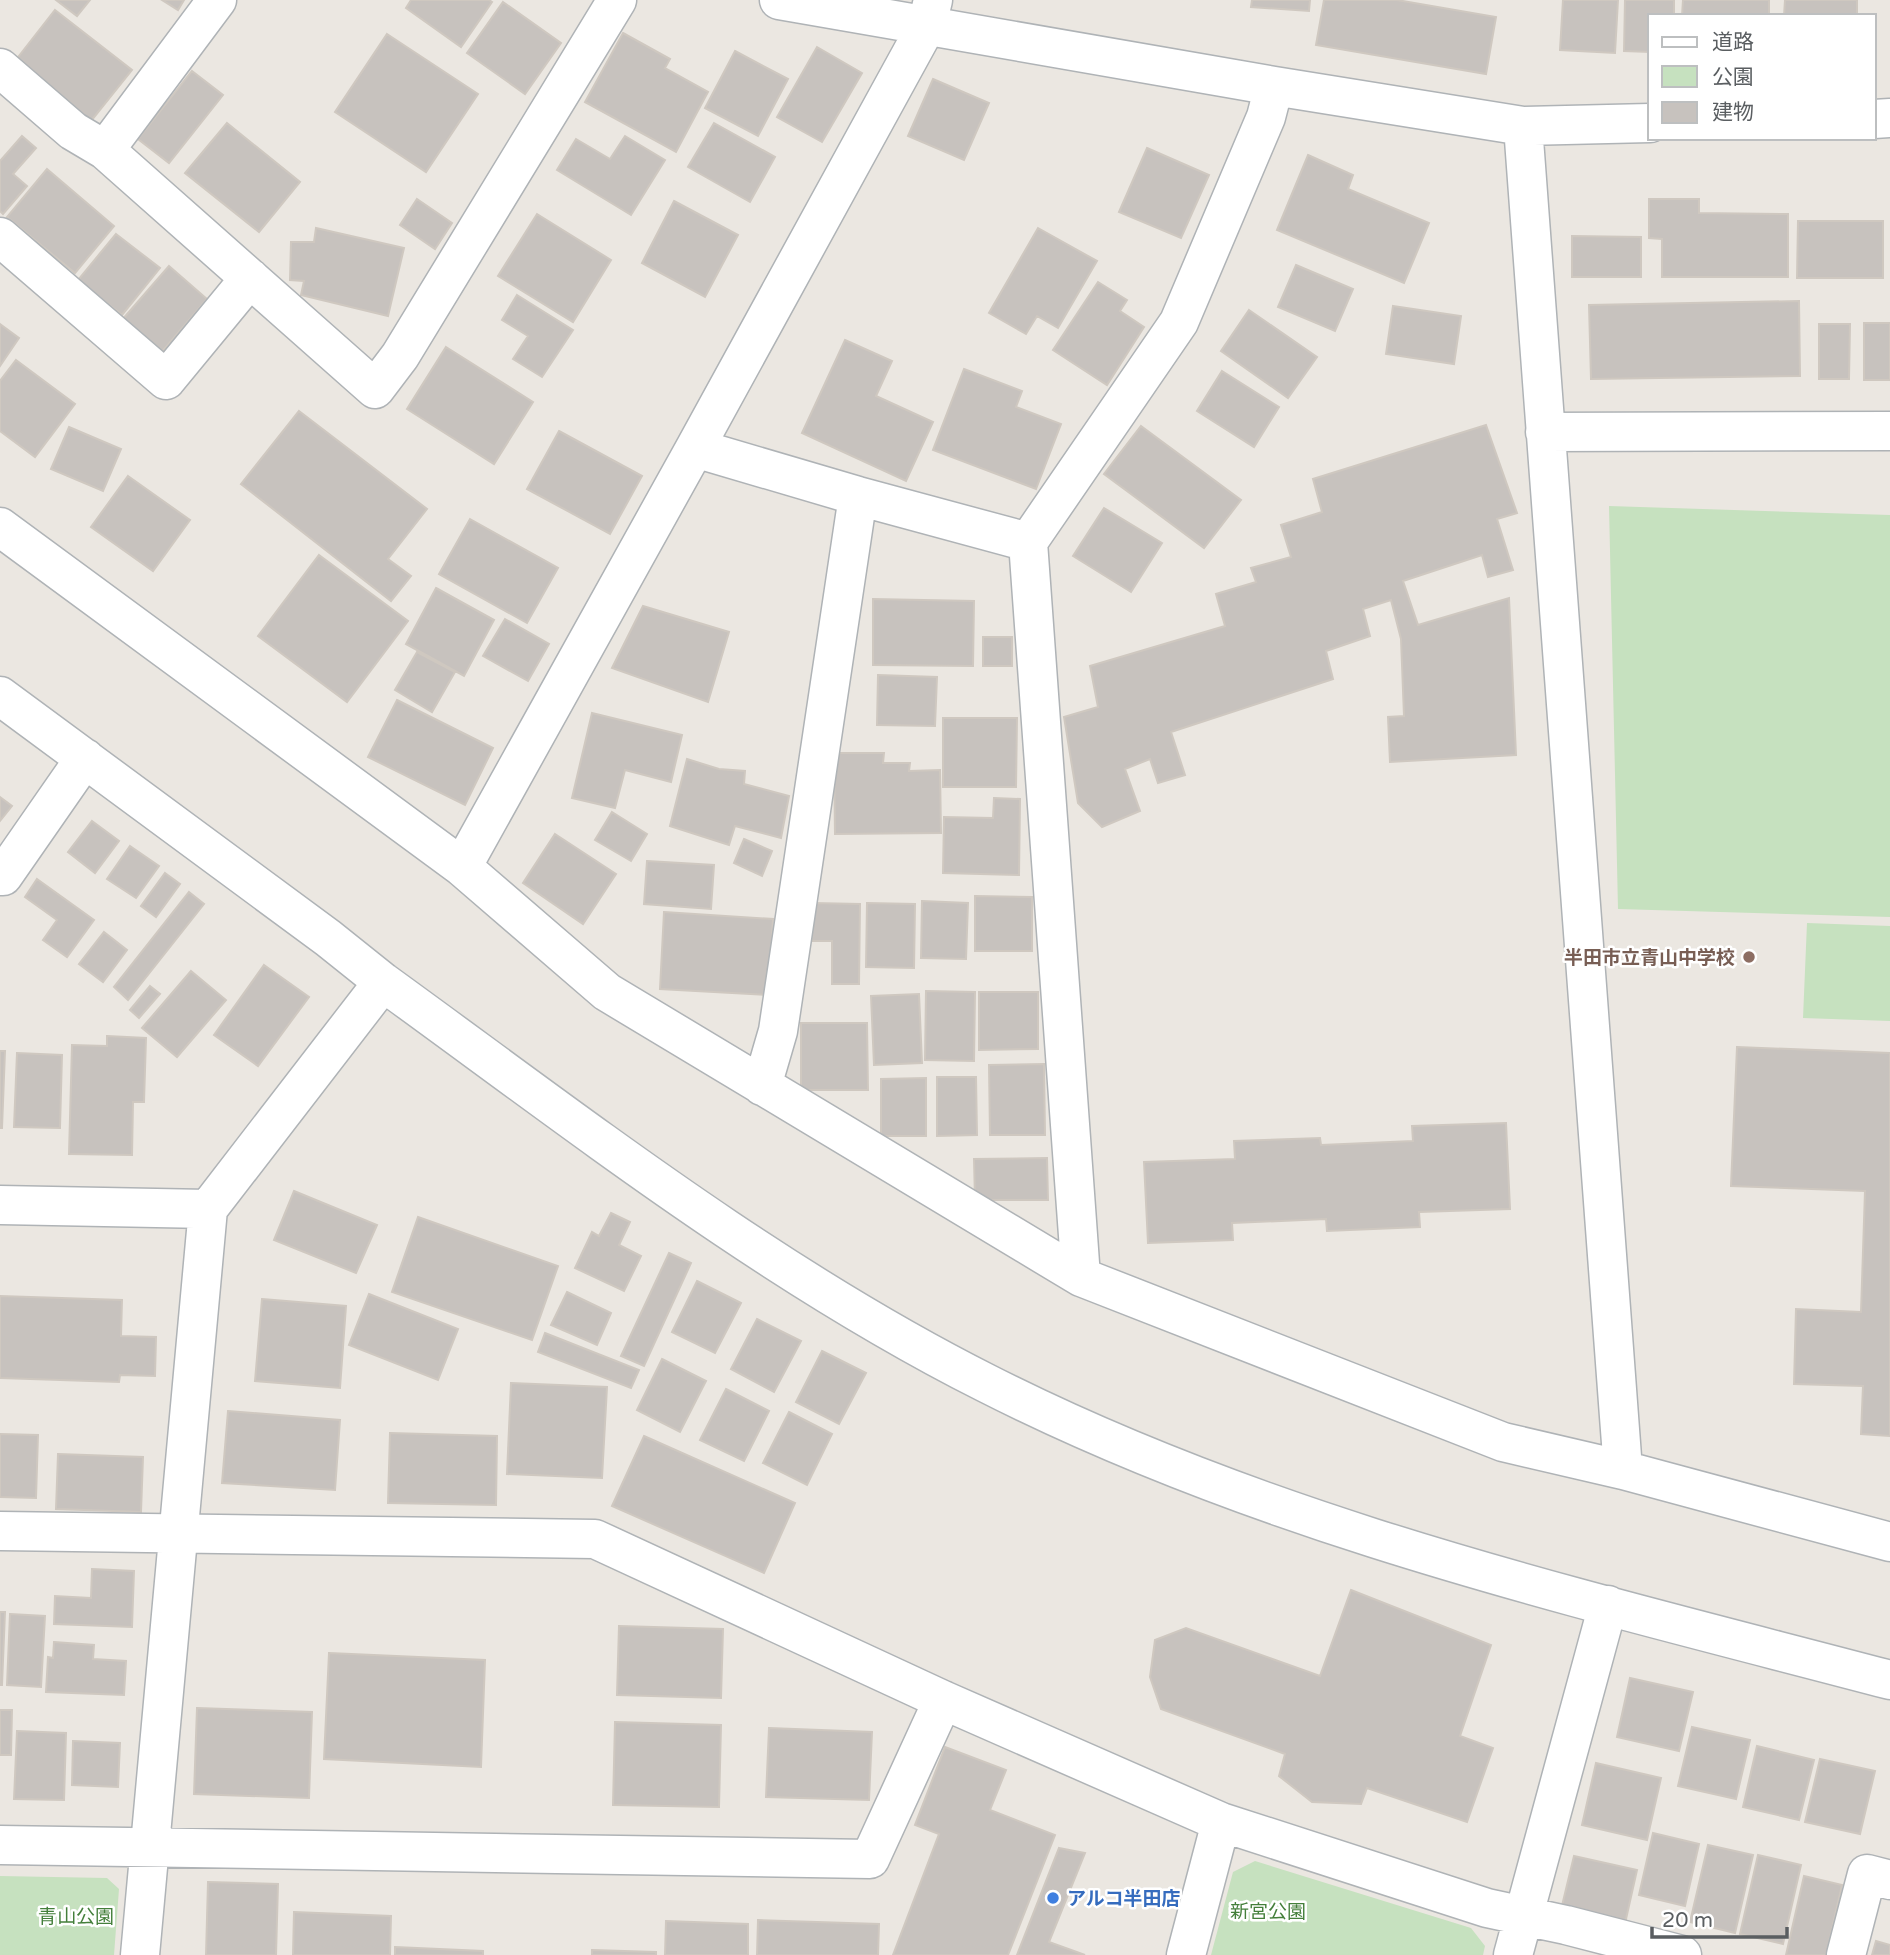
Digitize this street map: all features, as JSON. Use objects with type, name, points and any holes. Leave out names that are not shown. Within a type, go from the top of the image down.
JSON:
[{"type":"street","points":[[105,150],[217,0]]},
{"type":"street","points":[[0,68],[73,131],[105,150],[374,389],[400,356],[617,0]]},
{"type":"street","points":[[779,0],[930,13],[1274,86],[1523,125],[1648,123]]},
{"type":"street","points":[[462,867],[695,448],[930,13]]},
{"type":"street","points":[[1081,1277],[1028,542],[1179,322],[1266,117],[1274,86]]},
{"type":"street","points":[[1523,125],[1623,1471]]},
{"type":"street","points":[[0,236],[166,380],[250,278]]},
{"type":"street","points":[[1545,432],[1890,431]]},
{"type":"street","points":[[695,448],[1028,542]]},
{"type":"street","points":[[762,1086],[778,1031],[858,496]]},
{"type":"street","points":[[0,527],[462,867],[607,992],[1081,1277],[1503,1442],[1890,1542]]},
{"type":"street","points":[[0,696],[383,982],[729,1232],[852,1311],[987,1384],[1116,1445],[1260,1502],[1398,1547],[1890,1680]]},
{"type":"street","points":[[0,876],[3,876],[85,758]]},
{"type":"street","points":[[140,1955],[208,1209],[383,982]]},
{"type":"street","points":[[0,1205],[208,1209]]},
{"type":"street","points":[[0,1531],[595,1539],[943,1700],[1221,1822],[1487,1908],[1682,1955]]},
{"type":"street","points":[[1513,1955],[1608,1605]]},
{"type":"street","points":[[0,1845],[870,1859],[943,1700]]},
{"type":"street","points":[[1186,1955],[1221,1822]]},
{"type":"street","points":[[1846,1955],[1867,1874],[1890,1881]]},
{"type":"green space","points":[[1609,506],[1890,515],[1890,917],[1618,909]]},
{"type":"green space","points":[[1807,923],[1890,926],[1890,1021],[1803,1018]]},
{"type":"green space","name":"新宮公園","points":[[1255,1861],[1471,1928],[1485,1946],[1483,1955],[1211,1955],[1233,1872]]},
{"type":"green space","name":"青山公園","points":[[0,1876],[107,1878],[119,1889],[114,1955],[0,1955]]},
{"type":"building","points":[[56,0],[90,0],[77,16]]},
{"type":"building","points":[[162,0],[184,0],[178,10]]},
{"type":"building","points":[[411,0],[492,2],[461,47],[406,8]]},
{"type":"building","points":[[1252,0],[1310,0],[1309,11],[1251,7]]},
{"type":"building","points":[[1324,0],[1397,0],[1496,17],[1486,74],[1316,45]]},
{"type":"building","points":[[1563,0],[1618,0],[1615,53],[1560,50]]},
{"type":"building","points":[[1625,0],[1674,0],[1674,14],[1648,14],[1648,52],[1624,51]]},
{"type":"building","points":[[1683,0],[1769,0],[1769,14],[1682,14]]},
{"type":"building","points":[[1785,0],[1857,0],[1857,14],[1784,14]]},
{"type":"building","points":[[503,2],[561,43],[525,94],[467,53]]},
{"type":"building","points":[[55,10],[132,70],[91,121],[15,61]]},
{"type":"building","points":[[623,33],[670,59],[665,68],[708,92],[676,152],[585,102]]},
{"type":"building","points":[[387,34],[478,94],[426,172],[335,112]]},
{"type":"building","points":[[817,47],[862,73],[822,142],[777,117]]},
{"type":"building","points":[[735,51],[788,79],[758,136],[705,108]]},
{"type":"building","points":[[192,71],[223,95],[169,163],[138,139]]},
{"type":"building","points":[[933,79],[989,103],[964,160],[908,136]]},
{"type":"building","points":[[227,123],[300,182],[259,232],[185,173]]},
{"type":"building","points":[[714,123],[775,157],[750,202],[688,167]]},
{"type":"building","points":[[22,136],[36,148],[13,174],[27,186],[3,214],[0,211],[0,161]]},
{"type":"building","points":[[625,136],[665,160],[631,215],[557,170],[576,139],[610,159]]},
{"type":"building","points":[[1147,148],[1209,175],[1181,238],[1119,212]]},
{"type":"building","points":[[1308,155],[1353,175],[1348,189],[1429,223],[1404,283],[1277,230]]},
{"type":"building","points":[[47,169],[114,226],[75,273],[7,217]]},
{"type":"building","points":[[417,199],[452,223],[435,249],[400,225]]},
{"type":"building","points":[[1649,199],[1699,199],[1699,213],[1788,214],[1788,277],[1662,277],[1662,239],[1649,238]]},
{"type":"building","points":[[674,201],[738,235],[705,297],[642,263]]},
{"type":"building","points":[[537,214],[611,260],[573,322],[498,276]]},
{"type":"building","points":[[1798,221],[1883,221],[1883,278],[1797,278]]},
{"type":"building","points":[[316,228],[404,248],[388,316],[301,295],[304,281],[290,280],[291,242],[314,242]]},
{"type":"building","points":[[1038,228],[1097,261],[1058,328],[1037,316],[1026,334],[989,313]]},
{"type":"building","points":[[116,234],[160,268],[122,315],[78,280]]},
{"type":"building","points":[[1572,236],[1641,237],[1641,277],[1572,277]]},
{"type":"building","points":[[1296,265],[1353,289],[1335,331],[1278,307]]},
{"type":"building","points":[[169,266],[207,299],[161,353],[122,320]]},
{"type":"building","points":[[1098,282],[1127,300],[1120,311],[1144,327],[1107,385],[1053,350]]},
{"type":"building","points":[[517,295],[573,330],[542,377],[513,359],[528,336],[502,320]]},
{"type":"building","points":[[1799,301],[1800,376],[1591,379],[1589,305]]},
{"type":"building","points":[[1393,306],[1461,316],[1454,364],[1386,354]]},
{"type":"building","points":[[1249,310],[1317,357],[1288,398],[1221,351]]},
{"type":"building","points":[[1864,323],[1890,323],[1890,380],[1864,380]]},
{"type":"building","points":[[0,324],[19,338],[0,366]]},
{"type":"building","points":[[1819,324],[1850,324],[1849,379],[1819,379]]},
{"type":"building","points":[[845,340],[892,361],[876,396],[933,422],[906,481],[802,433]]},
{"type":"building","points":[[446,347],[533,402],[494,464],[407,409]]},
{"type":"building","points":[[16,360],[75,404],[35,457],[0,431],[0,381]]},
{"type":"building","points":[[964,369],[1022,391],[1016,407],[1061,424],[1036,489],[933,450]]},
{"type":"building","points":[[1222,371],[1279,407],[1254,447],[1197,411]]},
{"type":"building","points":[[299,411],[427,509],[388,559],[411,576],[391,601],[241,484]]},
{"type":"building","points":[[1486,425],[1517,513],[1497,519],[1513,570],[1488,577],[1482,555],[1403,581],[1418,625],[1509,598],[1516,755],[1390,762],[1388,717],[1404,716],[1401,639],[1391,600],[1363,609],[1370,636],[1326,651],[1333,679],[1171,732],[1185,775],[1158,783],[1150,759],[1125,769],[1140,811],[1102,827],[1078,803],[1064,717],[1098,707],[1090,666],[1225,626],[1216,594],[1256,582],[1251,568],[1291,557],[1281,525],[1322,512],[1313,479]]},
{"type":"building","points":[[1141,426],[1241,500],[1204,548],[1104,474]]},
{"type":"building","points":[[69,427],[121,449],[103,491],[51,469]]},
{"type":"building","points":[[559,431],[642,476],[610,534],[527,489]]},
{"type":"building","points":[[128,476],[190,520],[153,571],[91,527]]},
{"type":"building","points":[[1104,508],[1162,543],[1131,592],[1073,556]]},
{"type":"building","points":[[470,519],[558,568],[527,623],[439,574]]},
{"type":"building","points":[[319,555],[408,621],[347,702],[258,636]]},
{"type":"building","points":[[436,588],[494,620],[464,676],[406,644]]},
{"type":"building","points":[[873,599],[974,601],[973,666],[873,665]]},
{"type":"building","points":[[643,606],[729,632],[708,702],[612,668]]},
{"type":"building","points":[[505,619],[549,644],[528,681],[483,656]]},
{"type":"building","points":[[983,637],[1012,637],[1012,666],[983,666]]},
{"type":"building","points":[[417,652],[455,672],[432,712],[395,690]]},
{"type":"building","points":[[878,675],[937,677],[935,726],[877,725]]},
{"type":"building","points":[[397,700],[493,748],[465,805],[368,757]]},
{"type":"building","points":[[592,713],[682,735],[671,782],[625,770],[615,808],[572,798]]},
{"type":"building","points":[[943,718],[1017,718],[1016,787],[943,787]]},
{"type":"building","points":[[834,753],[884,753],[883,763],[910,763],[909,771],[940,770],[941,833],[835,834]]},
{"type":"building","points":[[687,759],[719,769],[745,771],[744,784],[789,796],[781,838],[735,826],[729,845],[670,826]]},
{"type":"building","points":[[0,797],[12,806],[0,821]]},
{"type":"building","points":[[994,798],[1020,799],[1019,875],[943,873],[944,817],[993,818]]},
{"type":"building","points":[[612,812],[647,834],[631,861],[595,840]]},
{"type":"building","points":[[92,821],[119,841],[95,873],[68,852]]},
{"type":"building","points":[[555,834],[616,874],[583,924],[523,883]]},
{"type":"building","points":[[744,839],[772,851],[762,876],[734,863]]},
{"type":"building","points":[[130,846],[159,866],[136,898],[107,879]]},
{"type":"building","points":[[647,861],[714,865],[711,909],[644,904]]},
{"type":"building","points":[[165,873],[180,884],[156,917],[141,906]]},
{"type":"building","points":[[37,879],[94,920],[67,957],[43,940],[57,920],[25,897]]},
{"type":"building","points":[[189,892],[204,904],[128,1000],[114,987]]},
{"type":"building","points":[[975,896],[1032,897],[1032,951],[975,951]]},
{"type":"building","points":[[922,901],[968,903],[966,959],[921,958]]},
{"type":"building","points":[[813,903],[860,904],[859,984],[832,984],[832,941],[812,941]]},
{"type":"building","points":[[867,903],[915,904],[914,968],[866,967]]},
{"type":"building","points":[[664,912],[773,919],[769,995],[660,989]]},
{"type":"building","points":[[104,932],[127,950],[103,982],[79,964]]},
{"type":"building","points":[[264,965],[309,997],[258,1066],[214,1035]]},
{"type":"building","points":[[191,971],[226,1000],[177,1057],[142,1028]]},
{"type":"building","points":[[150,986],[160,994],[139,1018],[130,1010]]},
{"type":"building","points":[[926,991],[975,992],[974,1061],[925,1060]]},
{"type":"building","points":[[979,992],[1038,992],[1038,1049],[979,1050]]},
{"type":"building","points":[[919,994],[922,1063],[874,1065],[871,996]]},
{"type":"building","points":[[801,1023],[867,1023],[868,1090],[801,1090]]},
{"type":"building","points":[[107,1036],[146,1038],[144,1102],[133,1102],[132,1155],[69,1154],[72,1045],[107,1046]]},
{"type":"building","points":[[1737,1047],[1890,1053],[1890,1436],[1861,1434],[1863,1386],[1794,1384],[1796,1309],[1861,1312],[1865,1191],[1731,1186]]},
{"type":"building","points":[[0,1051],[5,1051],[2,1128],[0,1128]]},
{"type":"building","points":[[17,1053],[62,1055],[60,1128],[14,1127]]},
{"type":"building","points":[[1044,1064],[1045,1135],[990,1135],[989,1065]]},
{"type":"building","points":[[937,1077],[976,1077],[977,1135],[937,1136]]},
{"type":"building","points":[[926,1078],[926,1136],[881,1136],[881,1079]]},
{"type":"building","points":[[1506,1123],[1510,1209],[1419,1212],[1420,1227],[1327,1231],[1326,1219],[1232,1223],[1233,1240],[1148,1243],[1144,1162],[1235,1159],[1234,1141],[1320,1138],[1321,1145],[1413,1141],[1412,1126]]},
{"type":"building","points":[[1047,1158],[1048,1200],[975,1200],[974,1159]]},
{"type":"building","points":[[294,1191],[377,1225],[356,1273],[274,1240]]},
{"type":"building","points":[[611,1213],[630,1222],[619,1245],[641,1256],[624,1291],[575,1268],[592,1232],[599,1236]]},
{"type":"building","points":[[418,1217],[558,1266],[532,1340],[392,1292]]},
{"type":"building","points":[[669,1253],[691,1263],[644,1366],[621,1356]]},
{"type":"building","points":[[697,1281],[741,1303],[715,1353],[672,1332]]},
{"type":"building","points":[[567,1292],[611,1313],[597,1345],[551,1325]]},
{"type":"building","points":[[369,1294],[458,1329],[438,1380],[349,1345]]},
{"type":"building","points":[[0,1296],[122,1300],[121,1336],[156,1337],[155,1376],[120,1375],[119,1382],[0,1378]]},
{"type":"building","points":[[262,1299],[346,1306],[340,1388],[255,1381]]},
{"type":"building","points":[[757,1319],[801,1341],[774,1392],[731,1369]]},
{"type":"building","points":[[545,1333],[639,1370],[631,1388],[538,1352]]},
{"type":"building","points":[[822,1351],[866,1373],[839,1424],[796,1402]]},
{"type":"building","points":[[662,1359],[706,1381],[680,1432],[637,1410]]},
{"type":"building","points":[[511,1383],[607,1387],[602,1478],[507,1474]]},
{"type":"building","points":[[726,1389],[769,1411],[744,1461],[700,1440]]},
{"type":"building","points":[[228,1411],[340,1420],[335,1490],[222,1483]]},
{"type":"building","points":[[789,1412],[832,1434],[807,1485],[763,1463]]},
{"type":"building","points":[[390,1433],[497,1436],[496,1505],[388,1503]]},
{"type":"building","points":[[0,1434],[38,1435],[36,1498],[0,1497]]},
{"type":"building","points":[[644,1436],[795,1503],[764,1573],[612,1506]]},
{"type":"building","points":[[58,1454],[143,1457],[141,1512],[56,1509]]},
{"type":"building","points":[[92,1569],[134,1571],[132,1627],[54,1624],[55,1596],[91,1598]]},
{"type":"building","points":[[1351,1590],[1491,1645],[1460,1736],[1493,1748],[1467,1822],[1367,1788],[1361,1804],[1312,1802],[1279,1776],[1285,1754],[1161,1709],[1150,1677],[1155,1640],[1186,1628],[1320,1676]]},
{"type":"building","points":[[0,1612],[5,1612],[2,1685],[0,1685]]},
{"type":"building","points":[[10,1614],[45,1616],[41,1687],[7,1685]]},
{"type":"building","points":[[619,1626],[723,1629],[721,1698],[617,1695]]},
{"type":"building","points":[[54,1642],[94,1645],[93,1659],[126,1661],[124,1695],[46,1692],[48,1657],[53,1658]]},
{"type":"building","points":[[329,1653],[485,1660],[481,1767],[324,1759]]},
{"type":"building","points":[[1630,1678],[1693,1692],[1679,1751],[1617,1737]]},
{"type":"building","points":[[197,1708],[312,1712],[309,1798],[194,1794]]},
{"type":"building","points":[[0,1710],[12,1710],[11,1755],[0,1755]]},
{"type":"building","points":[[615,1722],[721,1725],[719,1807],[613,1805]]},
{"type":"building","points":[[1692,1727],[1750,1740],[1736,1799],[1678,1786]]},
{"type":"building","points":[[769,1728],[872,1732],[869,1800],[766,1797]]},
{"type":"building","points":[[17,1731],[66,1733],[64,1800],[14,1799]]},
{"type":"building","points":[[73,1741],[120,1743],[118,1787],[72,1785]]},
{"type":"building","points":[[1757,1746],[1814,1760],[1799,1820],[1743,1807]]},
{"type":"building","points":[[945,1747],[1006,1770],[990,1810],[1055,1835],[1008,1955],[893,1955],[939,1834],[915,1825]]},
{"type":"building","points":[[1820,1759],[1875,1771],[1860,1834],[1805,1822]]},
{"type":"building","points":[[1596,1763],[1661,1778],[1647,1840],[1582,1825]]},
{"type":"building","points":[[1653,1833],[1699,1844],[1685,1906],[1639,1895]]},
{"type":"building","points":[[1708,1845],[1753,1855],[1735,1933],[1690,1922]]},
{"type":"building","name":"アルコ半田店","points":[[1059,1848],[1085,1853],[1049,1942],[1085,1955],[1017,1955]]},
{"type":"building","points":[[1758,1855],[1801,1865],[1783,1944],[1740,1934]]},
{"type":"building","points":[[1574,1856],[1637,1870],[1624,1928],[1560,1914]]},
{"type":"building","points":[[1804,1876],[1842,1885],[1826,1955],[1786,1955]]},
{"type":"building","points":[[208,1882],[278,1884],[276,1955],[206,1955]]},
{"type":"building","points":[[294,1912],[391,1916],[390,1955],[293,1955]]},
{"type":"building","points":[[758,1920],[879,1924],[878,1955],[757,1955]]},
{"type":"building","points":[[666,1921],[748,1924],[748,1955],[665,1955]]},
{"type":"building","points":[[1876,1941],[1890,1945],[1890,1955],[1872,1955]]},
{"type":"building","points":[[395,1947],[483,1951],[483,1955],[395,1955]]},
{"type":"building","points":[[592,1950],[656,1952],[656,1955],[592,1955]]},
{"type":"place","name":"半田市立青山中学校","points":[[1749,957]]},
{"type":"place","name":"アルコ半田店","points":[[1053,1898]]}]
